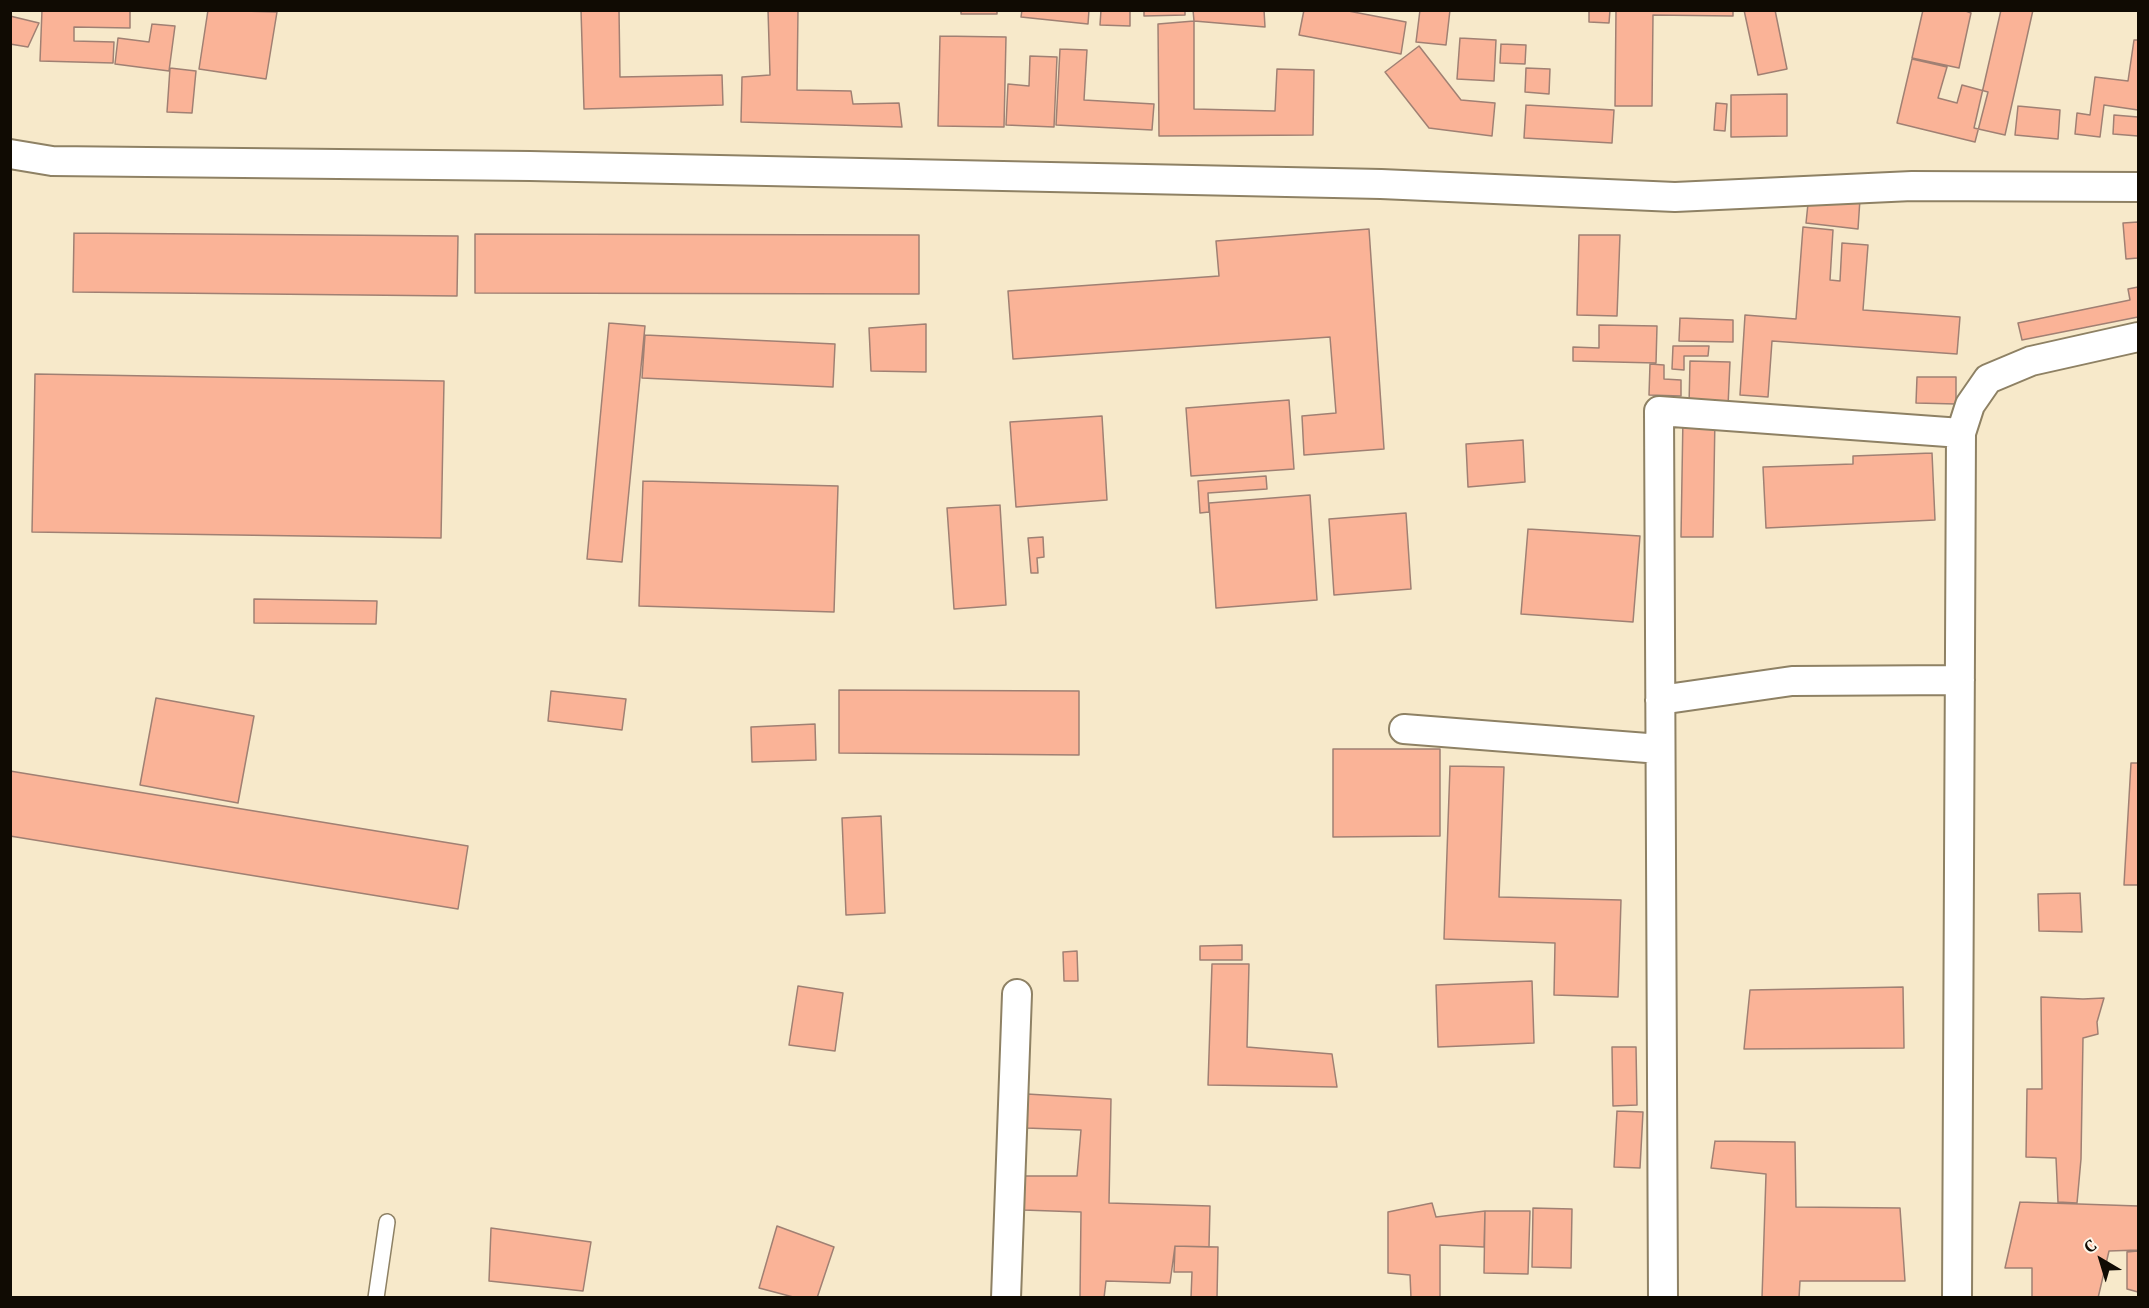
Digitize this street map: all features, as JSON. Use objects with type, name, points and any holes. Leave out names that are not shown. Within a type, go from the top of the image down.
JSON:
[{"type":"street","points":[[10,154],[52,161],[542,166],[1357,184],[1675,197],[1912,186],[2139,187]]},
{"type":"street","points":[[1957,1298],[1961,433],[1970,405],[1988,379],[2031,361],[2139,337]]},
{"type":"street","points":[[1663,1298],[1659,411],[1961,433]]},
{"type":"street","points":[[1660,700],[1792,681],[1960,680]]},
{"type":"street","points":[[1404,729],[1660,749]]},
{"type":"street","points":[[1006,1298],[1017,994]]},
{"type":"lane","points":[[376,1298],[387,1222]]},
{"type":"building","points":[[42,10],[130,10],[130,28],[74,27],[74,41],[114,42],[113,63],[40,61]]},
{"type":"building","points":[[208,10],[277,12],[266,79],[199,69]]},
{"type":"building","points":[[581,10],[619,10],[620,77],[722,75],[723,105],[584,109]]},
{"type":"building","points":[[768,10],[798,10],[797,90],[851,91],[853,104],[899,103],[902,127],[741,122],[742,77],[770,75]]},
{"type":"building","points":[[961,10],[997,10],[997,14],[961,14]]},
{"type":"building","points":[[1022,10],[1089,10],[1088,24],[1021,17]]},
{"type":"building","points":[[1101,10],[1130,10],[1130,26],[1100,25]]},
{"type":"building","points":[[1144,10],[1185,10],[1185,15],[1144,16]]},
{"type":"building","points":[[1193,10],[1264,10],[1265,27],[1194,21]]},
{"type":"building","points":[[1304,10],[1343,10],[1406,22],[1401,54],[1299,35]]},
{"type":"building","points":[[1420,10],[1450,10],[1446,45],[1416,42]]},
{"type":"building","points":[[1589,10],[1610,10],[1609,23],[1589,22]]},
{"type":"building","points":[[1616,10],[1733,10],[1733,16],[1653,15],[1652,106],[1615,106]]},
{"type":"building","points":[[1744,10],[1775,10],[1787,69],[1758,75]]},
{"type":"building","points":[[1923,10],[1963,10],[1971,13],[1959,68],[1912,58]]},
{"type":"building","points":[[2001,10],[2033,10],[2005,135],[1974,128]]},
{"type":"building","points":[[10,16],[39,23],[28,47],[10,44]]},
{"type":"building","points":[[1194,21],[1194,109],[1275,111],[1277,69],[1314,70],[1313,135],[1159,136],[1158,24]]},
{"type":"building","points":[[152,24],[175,26],[169,71],[115,64],[118,38],[149,42]]},
{"type":"building","points":[[940,36],[1006,37],[1004,127],[938,126]]},
{"type":"building","points":[[1460,38],[1496,40],[1494,81],[1457,79]]},
{"type":"building","points":[[2134,40],[2138,40],[2138,110],[2104,105],[2100,137],[2075,134],[2077,113],[2090,115],[2095,77],[2128,81]]},
{"type":"building","points":[[1501,44],[1526,45],[1525,64],[1500,63]]},
{"type":"building","points":[[1419,46],[1461,100],[1495,103],[1492,136],[1429,128],[1385,72]]},
{"type":"building","points":[[1060,49],[1087,50],[1084,100],[1154,104],[1152,130],[1056,125]]},
{"type":"building","points":[[1030,56],[1057,57],[1054,127],[1006,125],[1008,84],[1029,86]]},
{"type":"building","points":[[1912,59],[1947,67],[1938,98],[1957,103],[1962,85],[1988,92],[1975,142],[1897,123]]},
{"type":"building","points":[[170,68],[196,71],[192,113],[167,112]]},
{"type":"building","points":[[1526,68],[1550,69],[1549,94],[1525,92]]},
{"type":"building","points":[[1787,94],[1787,136],[1731,137],[1731,95]]},
{"type":"building","points":[[1716,103],[1727,104],[1725,131],[1714,130]]},
{"type":"building","points":[[1526,105],[1614,110],[1612,143],[1524,138]]},
{"type":"building","points":[[2018,106],[2060,110],[2058,139],[2015,135]]},
{"type":"building","points":[[2114,115],[2138,117],[2138,136],[2113,134]]},
{"type":"building","points":[[1809,194],[1860,199],[1858,229],[1806,223]]},
{"type":"building","points":[[2138,222],[2138,258],[2126,259],[2123,223]]},
{"type":"building","points":[[1803,227],[1833,230],[1830,280],[1840,281],[1842,243],[1868,245],[1863,310],[1960,317],[1957,354],[1772,341],[1768,397],[1740,395],[1745,315],[1796,319]]},
{"type":"building","points":[[1369,229],[1384,449],[1304,455],[1302,416],[1336,413],[1330,337],[1013,359],[1008,291],[1219,276],[1216,241]]},
{"type":"building","points":[[74,233],[458,236],[457,296],[73,292]]},
{"type":"building","points":[[475,234],[919,235],[919,294],[475,293]]},
{"type":"building","points":[[1579,235],[1620,235],[1617,316],[1577,315]]},
{"type":"building","points":[[2138,287],[2138,317],[2022,340],[2018,323],[2130,300],[2128,289]]},
{"type":"building","points":[[1680,318],[1733,320],[1733,342],[1679,341]]},
{"type":"building","points":[[609,323],[645,326],[622,562],[587,559]]},
{"type":"building","points":[[926,324],[926,372],[871,371],[869,328]]},
{"type":"building","points":[[1599,325],[1657,326],[1656,363],[1573,361],[1573,347],[1599,348]]},
{"type":"building","points":[[645,335],[835,344],[833,387],[642,378]]},
{"type":"building","points":[[1673,346],[1709,346],[1708,356],[1684,356],[1684,370],[1672,369]]},
{"type":"building","points":[[1690,361],[1730,362],[1728,406],[1689,406]]},
{"type":"building","points":[[1650,364],[1664,365],[1664,379],[1681,380],[1681,396],[1649,395]]},
{"type":"building","points":[[35,374],[444,381],[441,538],[32,532]]},
{"type":"building","points":[[1917,377],[1956,377],[1956,404],[1916,403]]},
{"type":"building","points":[[1289,400],[1294,469],[1191,476],[1186,408]]},
{"type":"building","points":[[1102,416],[1107,500],[1016,507],[1010,422]]},
{"type":"building","points":[[1683,416],[1715,416],[1713,537],[1681,537]]},
{"type":"building","points":[[1523,440],[1525,482],[1468,487],[1466,444]]},
{"type":"building","points":[[1932,453],[1935,520],[1766,528],[1763,467],[1853,464],[1853,456]]},
{"type":"building","points":[[1266,476],[1267,489],[1208,493],[1209,512],[1200,513],[1198,481]]},
{"type":"building","points":[[643,481],[838,486],[834,612],[639,606]]},
{"type":"building","points":[[1310,495],[1317,600],[1216,608],[1209,503]]},
{"type":"building","points":[[1000,505],[1006,605],[954,609],[947,508]]},
{"type":"building","points":[[1406,513],[1411,589],[1334,595],[1329,519]]},
{"type":"building","points":[[1528,529],[1640,536],[1633,622],[1521,614]]},
{"type":"building","points":[[1043,537],[1044,557],[1037,558],[1038,573],[1031,573],[1028,538]]},
{"type":"building","points":[[254,599],[377,601],[376,624],[254,623]]},
{"type":"building","points":[[839,690],[1079,691],[1079,755],[839,753]]},
{"type":"building","points":[[551,691],[626,699],[622,730],[548,721]]},
{"type":"building","points":[[156,698],[254,716],[238,803],[140,785]]},
{"type":"building","points":[[815,724],[816,760],[752,762],[751,727]]},
{"type":"building","points":[[1333,749],[1440,749],[1440,836],[1333,837]]},
{"type":"building","points":[[2131,763],[2138,763],[2138,885],[2124,885]]},
{"type":"building","points":[[1450,766],[1504,767],[1499,897],[1621,900],[1618,997],[1554,995],[1555,943],[1444,939]]},
{"type":"building","points":[[10,771],[468,846],[458,909],[10,836]]},
{"type":"building","points":[[881,816],[885,913],[846,915],[842,818]]},
{"type":"building","points":[[2080,893],[2082,932],[2039,931],[2038,894]]},
{"type":"building","points":[[1242,945],[1242,960],[1200,960],[1200,946]]},
{"type":"building","points":[[1077,951],[1078,981],[1064,981],[1063,952]]},
{"type":"building","points":[[1212,964],[1249,964],[1247,1047],[1332,1054],[1337,1087],[1208,1085]]},
{"type":"building","points":[[1532,981],[1534,1043],[1438,1047],[1436,985]]},
{"type":"building","points":[[798,986],[843,993],[835,1051],[789,1045]]},
{"type":"building","points":[[1903,987],[1904,1048],[1744,1049],[1750,990]]},
{"type":"building","points":[[2041,997],[2104,998],[2097,1022],[2098,1034],[2083,1038],[2081,1159],[2077,1203],[2058,1202],[2056,1158],[2026,1157],[2027,1089],[2042,1089]]},
{"type":"building","points":[[1612,1047],[1636,1047],[1637,1105],[1613,1106]]},
{"type":"building","points":[[1027,1094],[1111,1099],[1109,1203],[1210,1206],[1209,1247],[1175,1246],[1170,1283],[1106,1281],[1104,1298],[1080,1298],[1081,1212],[1023,1210],[1024,1176],[1077,1176],[1081,1130],[1026,1128]]},
{"type":"building","points":[[1617,1111],[1643,1112],[1640,1168],[1614,1167]]},
{"type":"building","points":[[1715,1141],[1795,1142],[1796,1207],[1900,1208],[1905,1281],[1800,1281],[1799,1298],[1762,1298],[1766,1174],[1711,1168]]},
{"type":"building","points":[[2020,1202],[2138,1206],[2138,1250],[2109,1251],[2098,1298],[2032,1298],[2032,1268],[2005,1268]]},
{"type":"building","points":[[1432,1203],[1436,1217],[1485,1211],[1484,1247],[1440,1245],[1440,1298],[1411,1298],[1410,1275],[1388,1273],[1388,1212]]},
{"type":"building","points":[[1533,1208],[1572,1209],[1571,1268],[1532,1267]]},
{"type":"building","points":[[1485,1211],[1530,1211],[1528,1274],[1484,1273]]},
{"type":"building","points":[[777,1226],[834,1247],[817,1298],[797,1298],[759,1288]]},
{"type":"building","points":[[491,1228],[591,1242],[583,1291],[489,1281]]},
{"type":"building","points":[[1175,1246],[1218,1247],[1217,1298],[1191,1298],[1192,1272],[1174,1272]]},
{"type":"building","points":[[2138,1251],[2138,1292],[2127,1289],[2127,1252]]}]
